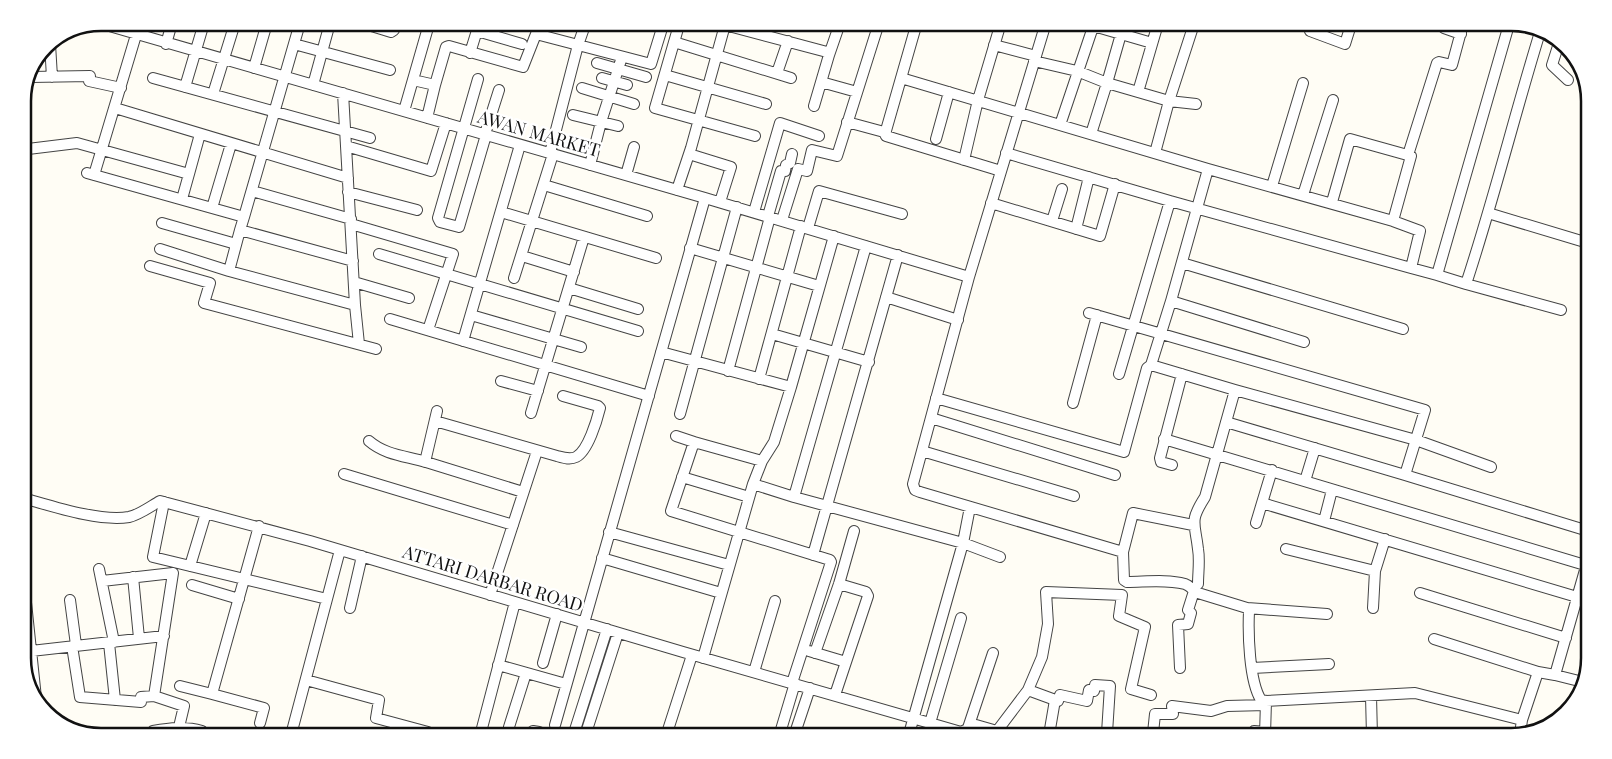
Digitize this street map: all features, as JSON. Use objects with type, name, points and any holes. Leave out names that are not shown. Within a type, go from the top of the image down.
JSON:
[{"type":"street","name":"AWAN MARKET","points":[[124,31],[590,164],[969,277]]},
{"type":"street","points":[[166,44],[170,31]]},
{"type":"street","points":[[185,87],[202,31]]},
{"type":"street","points":[[213,94],[233,31]]},
{"type":"street","points":[[254,68],[265,31]]},
{"type":"street","points":[[229,271],[298,31]]},
{"type":"street","points":[[313,84],[328,31]]},
{"type":"street","points":[[404,111],[427,31]]},
{"type":"street","points":[[470,53],[475,31]]},
{"type":"street","points":[[489,31],[522,44]]},
{"type":"street","points":[[514,278],[544,185],[583,31]]},
{"type":"street","points":[[427,118],[446,47],[448,46],[523,67],[536,34],[651,64],[661,31]]},
{"type":"street","points":[[677,31],[655,108],[755,136]]},
{"type":"street","points":[[677,190],[723,31]]},
{"type":"street","points":[[749,31],[827,52],[829,55]]},
{"type":"street","points":[[814,106],[836,31]]},
{"type":"street","points":[[782,220],[798,169],[807,171],[813,149],[837,156],[876,31]]},
{"type":"street","points":[[884,132],[915,31]]},
{"type":"street","points":[[964,160],[978,100],[998,31]]},
{"type":"street","points":[[1043,31],[969,277],[913,484],[915,490],[1122,552]]},
{"type":"street","points":[[1060,125],[1092,31]]},
{"type":"street","points":[[1091,134],[1122,31]]},
{"type":"street","points":[[1124,31],[1152,43]]},
{"type":"street","points":[[1138,92],[1156,31]]},
{"type":"street","points":[[1155,153],[1192,31]]},
{"type":"street","points":[[1310,31],[1345,44],[1349,31]]},
{"type":"street","points":[[1408,155],[1437,62],[1452,65],[1461,31]]},
{"type":"street","points":[[1438,275],[1507,31]]},
{"type":"street","points":[[136,35],[102,149],[91,174],[244,217]]},
{"type":"street","points":[[1466,284],[1539,37]]},
{"type":"street","points":[[777,73],[788,41]]},
{"type":"street","points":[[674,42],[791,78]]},
{"type":"street","points":[[294,44],[390,70]]},
{"type":"street","points":[[994,45],[1169,102],[1196,104]]},
{"type":"street","points":[[1557,49],[1552,65],[1568,80]]},
{"type":"street","points":[[51,54],[52,77]]},
{"type":"street","points":[[590,164],[622,57]]},
{"type":"street","points":[[597,63],[646,77]]},
{"type":"street","points":[[665,75],[766,104]]},
{"type":"street","points":[[36,77],[90,76],[89,81],[121,88]]},
{"type":"street","points":[[153,78],[370,138]]},
{"type":"street","points":[[602,78],[627,85]]},
{"type":"street","points":[[901,78],[1208,169],[1332,202],[1420,231],[1411,268]]},
{"type":"street","points":[[478,79],[438,218],[440,222],[457,227],[460,225],[499,90]]},
{"type":"street","points":[[413,80],[436,85]]},
{"type":"street","points":[[821,82],[857,92]]},
{"type":"street","points":[[1272,186],[1303,83]]},
{"type":"street","points":[[582,88],[634,104]]},
{"type":"street","points":[[936,139],[949,92]]},
{"type":"street","points":[[343,93],[355,305],[359,344]]},
{"type":"street","points":[[1303,195],[1332,100]]},
{"type":"street","points":[[115,108],[348,178]]},
{"type":"street","points":[[574,115],[618,126]]},
{"type":"street","points":[[847,122],[884,132],[886,136],[1001,171]]},
{"type":"street","points":[[346,146],[431,171],[446,123]]},
{"type":"street","points":[[754,212],[780,123],[819,136]]},
{"type":"street","points":[[182,199],[200,134]]},
{"type":"street","points":[[1332,202],[1350,139],[1408,155],[1411,156],[1393,221]]},
{"type":"street","points":[[31,149],[77,143],[189,174]]},
{"type":"street","points":[[212,208],[232,144]]},
{"type":"street","points":[[463,341],[520,145]]},
{"type":"street","points":[[626,175],[634,147]]},
{"type":"street","points":[[1006,153],[1198,209],[1561,310]]},
{"type":"street","points":[[689,154],[732,167],[720,202]]},
{"type":"street","points":[[728,371],[781,171],[784,171],[786,165],[790,163],[792,154]]},
{"type":"street","points":[[936,398],[1124,452],[1147,368],[1151,365],[1162,334],[1208,169]]},
{"type":"street","points":[[1076,229],[1089,176]]},
{"type":"street","points":[[991,203],[1100,236],[1116,184]]},
{"type":"street","points":[[544,185],[647,216]]},
{"type":"street","points":[[1052,222],[1062,189]]},
{"type":"street","points":[[759,379],[786,276],[820,190],[902,214]]},
{"type":"street","points":[[252,191],[453,254],[428,330]]},
{"type":"street","points":[[348,192],[417,210]]},
{"type":"street","points":[[555,725],[705,198]]},
{"type":"street","points":[[1119,374],[1170,201]]},
{"type":"street","points":[[680,414],[696,362],[722,257],[737,207]]},
{"type":"street","points":[[501,212],[656,258]]},
{"type":"street","points":[[1488,213],[1581,241]]},
{"type":"street","points":[[162,224],[236,244]]},
{"type":"street","points":[[240,230],[353,262]]},
{"type":"street","points":[[703,658],[753,484],[762,461],[774,442],[834,236]]},
{"type":"street","points":[[531,413],[584,237]]},
{"type":"street","points":[[794,497],[866,246]]},
{"type":"street","points":[[690,248],[819,286]]},
{"type":"street","points":[[160,249],[229,271],[355,305]]},
{"type":"street","points":[[379,254],[638,332]]},
{"type":"street","points":[[522,256],[574,272]]},
{"type":"street","points":[[813,554],[898,256]]},
{"type":"street","points":[[1182,263],[1403,329]]},
{"type":"street","points":[[150,266],[210,283],[204,303],[376,349]]},
{"type":"street","points":[[354,282],[409,298]]},
{"type":"street","points":[[569,288],[638,309]]},
{"type":"street","points":[[886,297],[958,320]]},
{"type":"street","points":[[1171,301],[1304,342]]},
{"type":"street","points":[[1073,403],[1093,314],[1425,410],[1405,475]]},
{"type":"street","points":[[471,315],[581,347]]},
{"type":"street","points":[[390,319],[649,396]]},
{"type":"street","points":[[772,334],[869,362]]},
{"type":"street","points":[[661,352],[791,387]]},
{"type":"street","points":[[1151,365],[1416,440],[1491,467]]},
{"type":"street","points":[[1172,465],[1160,460],[1164,438],[1182,374]]},
{"type":"street","points":[[501,381],[538,391]]},
{"type":"street","points":[[1180,668],[1178,625],[1188,624],[1191,613],[1188,610],[1196,588],[1198,550],[1193,524],[1196,511],[1205,497],[1235,390]]},
{"type":"street","points":[[425,462],[436,416],[537,451],[568,459],[575,458],[582,453],[588,444],[600,408],[563,396]]},
{"type":"street","points":[[931,418],[1115,475]]},
{"type":"street","points":[[1226,422],[1581,529]]},
{"type":"street","points":[[676,436],[762,461]]},
{"type":"street","points":[[1164,438],[1581,564]]},
{"type":"street","points":[[368,441],[388,452],[523,492]]},
{"type":"street","points":[[694,442],[671,511],[738,533],[813,554],[831,562],[780,728]]},
{"type":"street","points":[[1305,481],[1314,448]]},
{"type":"street","points":[[490,595],[537,451]]},
{"type":"street","points":[[922,452],[1074,496]]},
{"type":"street","points":[[1256,523],[1272,470]]},
{"type":"street","points":[[344,474],[513,525]]},
{"type":"street","points":[[682,477],[749,497]]},
{"type":"street","points":[[753,484],[963,543],[1000,557]]},
{"type":"street","points":[[1324,521],[1332,490]]},
{"type":"street","points":[[31,500],[82,513],[111,517],[130,517],[160,501],[164,502],[153,557],[327,599]]},
{"type":"street","name":"ATTARI DARBAR ROAD","points":[[164,502],[259,526],[607,630],[949,728]]},
{"type":"street","points":[[1262,503],[1577,597]]},
{"type":"street","points":[[911,728],[963,543],[970,507]]},
{"type":"street","points":[[190,566],[206,513]]},
{"type":"street","points":[[1151,696],[1131,689],[1145,627],[1119,616],[1124,580],[1122,552],[1133,513],[1193,524]]},
{"type":"street","points":[[212,694],[259,526]]},
{"type":"street","points":[[815,653],[839,584],[854,531]]},
{"type":"street","points":[[609,532],[729,565]]},
{"type":"street","points":[[1373,608],[1375,570],[1385,539]]},
{"type":"street","points":[[1286,549],[1375,570]]},
{"type":"street","points":[[293,728],[340,550]]},
{"type":"street","points":[[350,608],[362,556]]},
{"type":"street","points":[[602,558],[721,593]]},
{"type":"street","points":[[99,569],[111,642],[115,700]]},
{"type":"street","points":[[102,581],[173,573],[154,696]]},
{"type":"street","points":[[132,577],[139,638]]},
{"type":"street","points":[[1124,580],[1127,582],[1172,582],[1186,584],[1247,608],[1327,614]]},
{"type":"street","points":[[835,695],[868,596],[866,592],[839,584]]},
{"type":"street","points":[[1555,675],[1581,584]]},
{"type":"street","points":[[192,585],[239,599]]},
{"type":"street","points":[[1107,728],[1110,686],[1095,684],[1094,691],[1089,690],[1087,701],[1060,695],[1058,701],[1028,690],[1042,657],[1048,624],[1046,592],[1122,595]]},
{"type":"street","points":[[1420,593],[1566,638]]},
{"type":"street","points":[[70,600],[80,697],[141,702],[141,697],[154,696],[184,706],[182,728]]},
{"type":"street","points":[[754,672],[775,601]]},
{"type":"street","points":[[482,728],[515,602]]},
{"type":"street","points":[[1247,608],[1249,611],[1252,668],[1257,694],[1266,703]]},
{"type":"street","points":[[542,663],[557,614]]},
{"type":"street","points":[[930,723],[961,618]]},
{"type":"street","points":[[575,728],[607,630]]},
{"type":"street","points":[[588,728],[618,633]]},
{"type":"street","points":[[33,674],[31,651],[164,636]]},
{"type":"street","points":[[1434,639],[1538,672],[1576,680]]},
{"type":"street","points":[[803,649],[846,662]]},
{"type":"street","points":[[968,728],[993,653]]},
{"type":"street","points":[[669,728],[692,654]]},
{"type":"street","points":[[1252,668],[1329,664]]},
{"type":"street","points":[[498,665],[566,684]]},
{"type":"street","points":[[1521,727],[1538,672]]},
{"type":"street","points":[[509,727],[526,673]]},
{"type":"street","points":[[306,680],[379,700],[376,718],[413,728]]},
{"type":"street","points":[[180,686],[264,708],[260,724]]},
{"type":"street","points":[[796,728],[810,688]]},
{"type":"street","name":"ATTARI DARBAR ROAD","points":[[999,728],[1028,690]]},
{"type":"street","points":[[1154,728],[1155,714],[1173,714],[1172,706],[1211,711],[1227,706],[1415,694],[1522,720]]},
{"type":"street","points":[[1371,696],[1372,728]]},
{"type":"street","points":[[1050,728],[1055,700]]},
{"type":"street","points":[[1266,703],[1266,728]]},
{"type":"street","name":"ATTARI DARBAR ROAD","points":[[968,728],[976,725],[986,728]]}]
